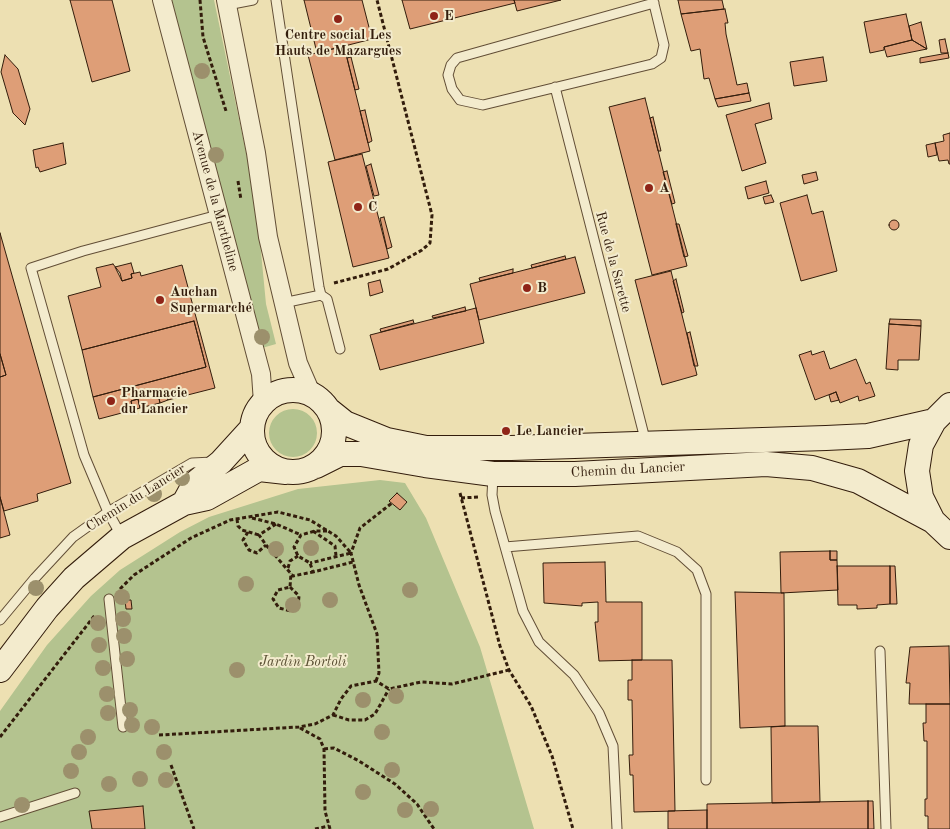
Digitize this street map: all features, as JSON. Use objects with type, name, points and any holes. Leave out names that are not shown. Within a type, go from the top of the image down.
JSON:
[{"type":"street","name":"Avenue de la Martheline","points":[[162,0],[261,374],[263,403]]},
{"type":"street","points":[[227,3],[256,153],[268,237],[298,363],[311,393]]},
{"type":"street","points":[[286,390],[311,393],[322,400],[330,411],[335,426],[334,441],[327,455],[316,466],[300,472],[286,472],[265,461],[253,440],[252,428],[257,410],[273,395],[286,390]]},
{"type":"street","name":"Chemin du Lancier","points":[[330,411],[345,423],[387,440],[426,448],[511,448],[868,436],[942,413]]},
{"type":"street","points":[[942,413],[921,445],[917,471],[921,497],[942,529]]},
{"type":"street","name":"Chemin du Lancier","points":[[184,503],[195,483],[221,462],[252,428]]},
{"type":"street","name":"Chemin du Lancier","points":[[316,466],[340,454],[361,454],[493,474],[575,474],[766,464],[793,466],[812,468],[858,481],[942,529]]},
{"type":"street","name":"Chemin du Lancier","points":[[0,670],[47,608],[74,578],[122,537],[184,503],[207,498],[260,469],[286,472]]},
{"type":"lane","points":[[227,3],[253,0]]},
{"type":"lane","points":[[276,0],[320,291],[327,299],[340,349]]},
{"type":"lane","points":[[654,1],[664,45],[661,58],[652,64],[483,105],[460,100],[452,89],[448,75],[450,65],[457,58],[654,1]]},
{"type":"lane","name":"Rue de la Sarette","points":[[555,87],[646,444]]},
{"type":"lane","points":[[122,537],[108,512],[84,455],[31,268],[83,251],[218,215]]},
{"type":"lane","points":[[283,303],[320,291]]},
{"type":"lane","name":"Chemin du Lancier","points":[[0,620],[73,537],[108,512],[192,463],[221,462]]},
{"type":"lane","points":[[493,474],[492,495],[522,611],[539,642],[574,675],[599,712],[613,746],[617,829]]},
{"type":"lane","points":[[505,547],[638,536],[677,552],[697,570],[706,594],[706,780]]},
{"type":"lane","points":[[109,599],[123,726]]},
{"type":"lane","points":[[880,651],[886,829]]},
{"type":"lane","points":[[0,817],[75,793]]},
{"type":"path","points":[[320,291],[388,268],[422,250],[430,243],[432,215],[377,0]]},
{"type":"path","points":[[461,498],[509,670],[531,706],[552,756],[573,829]]},
{"type":"path","points":[[351,553],[360,528],[392,503]]},
{"type":"path","points":[[0,737],[109,599],[134,574],[191,538],[237,519],[278,512],[310,520],[336,536],[351,553],[377,634],[379,673],[376,681]]},
{"type":"path","points":[[250,517],[276,524],[301,535]]},
{"type":"path","points":[[237,519],[238,526],[248,532],[259,535],[294,576],[353,562]]},
{"type":"path","points":[[259,535],[276,524]]},
{"type":"path","points":[[313,572],[310,564],[298,556],[294,547],[301,535],[313,531],[327,531]]},
{"type":"path","points":[[313,531],[335,546],[336,556]]},
{"type":"path","points":[[248,532],[243,540],[249,550],[257,553],[266,545]]},
{"type":"path","points":[[310,564],[351,553]]},
{"type":"path","points":[[290,587],[278,590],[273,599],[279,608],[291,611],[298,606],[299,596],[290,587],[290,561],[298,556]]},
{"type":"path","points":[[160,735],[300,727],[315,724],[333,715],[341,698],[351,686],[376,681],[388,689],[421,682],[452,684],[509,670]]},
{"type":"path","points":[[333,715],[349,720],[365,720],[375,714],[388,689]]},
{"type":"path","points":[[300,727],[320,739],[324,749],[325,811],[330,828],[315,829]]},
{"type":"path","points":[[324,749],[334,748],[343,752],[395,784],[417,804],[434,829]]},
{"type":"path","points":[[171,765],[194,829]]},
{"type":"green space","points":[[168,0],[214,0],[256,200],[266,304],[276,344],[262,348]]},
{"type":"green space","points":[[293,409],[302,411],[310,416],[315,424],[317,433],[315,442],[310,450],[302,455],[293,457],[284,455],[276,450],[271,442],[269,433],[271,424],[276,416],[284,411]]},
{"type":"green space","name":"Jardin Bortoli","points":[[380,480],[405,483],[426,518],[480,647],[534,829],[0,829],[0,711],[47,645],[91,596],[120,570],[180,532],[209,517],[298,489]]},
{"type":"building","points":[[70,0],[112,0],[130,71],[92,82]]},
{"type":"building","name":"Centre social Les Hauts de Mazargues","points":[[304,0],[362,0],[372,39],[317,53]]},
{"type":"building","name":"E","points":[[402,0],[514,0],[515,3],[410,29]]},
{"type":"building","points":[[514,0],[561,0],[517,11]]},
{"type":"building","points":[[678,0],[722,0],[724,9],[681,14]]},
{"type":"building","points":[[725,9],[728,23],[725,23],[726,34],[737,85],[747,83],[749,93],[715,99],[709,78],[704,79],[700,49],[691,51],[681,14]]},
{"type":"building","points":[[906,14],[912,40],[884,47],[884,50],[870,53],[864,22]]},
{"type":"building","points":[[921,22],[927,49],[912,40],[909,26]]},
{"type":"building","points":[[945,39],[948,53],[941,53],[939,40]]},
{"type":"building","points":[[912,40],[927,49],[887,57],[884,47]]},
{"type":"building","points":[[344,46],[370,151],[335,160],[308,55]]},
{"type":"building","points":[[948,53],[949,58],[920,63],[920,58]]},
{"type":"building","points":[[5,55],[18,69],[30,109],[25,125],[13,113],[1,72]]},
{"type":"building","points":[[351,57],[359,89],[355,90],[347,58]]},
{"type":"building","points":[[823,57],[827,81],[794,86],[790,62]]},
{"type":"building","points":[[749,93],[751,101],[718,107],[715,99]]},
{"type":"building","name":"A","points":[[645,98],[687,266],[652,275],[609,107]]},
{"type":"building","points":[[769,103],[772,119],[755,124],[766,163],[742,171],[726,115]]},
{"type":"building","points":[[365,110],[372,141],[368,143],[360,111]]},
{"type":"building","points":[[653,117],[661,151],[658,151],[650,118]]},
{"type":"building","points":[[950,133],[949,164],[948,160],[939,161],[935,143],[944,141],[943,135]]},
{"type":"building","points":[[63,143],[66,164],[40,172],[38,167],[36,168],[33,150]]},
{"type":"building","points":[[935,143],[937,155],[928,157],[926,145]]},
{"type":"building","name":"C","points":[[362,154],[389,258],[353,267],[328,162]]},
{"type":"building","points":[[371,164],[379,195],[374,196],[366,166]]},
{"type":"building","points":[[667,171],[675,203],[672,204],[663,172]]},
{"type":"building","points":[[816,172],[818,180],[804,184],[802,175]]},
{"type":"building","points":[[766,181],[769,193],[748,199],[745,187]]},
{"type":"building","points":[[771,195],[774,202],[765,204],[763,197]]},
{"type":"building","points":[[807,195],[812,214],[823,211],[837,271],[801,281],[780,203]]},
{"type":"building","points":[[384,217],[392,247],[387,249],[380,218]]},
{"type":"building","points":[[894,220],[899,225],[894,230],[889,225]]},
{"type":"building","points":[[676,224],[679,224],[688,256],[684,257]]},
{"type":"building","points":[[0,233],[71,483],[37,494],[38,501],[4,511],[0,497],[0,377],[6,375],[0,354]]},
{"type":"building","points":[[565,256],[566,259],[532,268],[531,265]]},
{"type":"building","name":"B","points":[[575,257],[585,293],[479,320],[470,284]]},
{"type":"building","points":[[131,263],[134,273],[131,274],[132,278],[122,281],[115,267]]},
{"type":"building","points":[[113,264],[120,273],[122,281],[132,278],[131,274],[140,272],[141,276],[182,265],[215,388],[168,400],[166,392],[158,394],[160,403],[140,408],[138,399],[131,401],[133,410],[99,419],[93,397],[206,367],[194,321],[82,350],[68,296],[101,287],[96,268]]},
{"type":"building","points":[[513,269],[513,273],[480,281],[479,278]]},
{"type":"building","points":[[671,271],[697,375],[662,385],[635,280]]},
{"type":"building","points":[[676,279],[684,312],[682,313],[673,281]]},
{"type":"building","points":[[380,280],[383,292],[370,296],[368,283]]},
{"type":"building","points":[[465,307],[466,311],[433,318],[432,316]]},
{"type":"building","points":[[476,308],[484,343],[380,370],[370,335]]},
{"type":"building","points":[[890,319],[921,320],[921,326],[889,324]]},
{"type":"building","points":[[413,320],[414,323],[381,332],[380,329]]},
{"type":"building","points":[[194,321],[206,367],[93,397],[82,350]]},
{"type":"building","points":[[889,324],[921,326],[919,360],[898,360],[898,370],[886,369]]},
{"type":"building","points":[[690,332],[698,366],[694,366],[687,333]]},
{"type":"building","points":[[811,351],[812,355],[824,351],[830,369],[856,359],[866,384],[870,382],[875,396],[859,401],[858,396],[840,403],[836,392],[815,400],[799,355]]},
{"type":"building","points":[[0,354],[6,375],[0,377]]},
{"type":"building","points":[[166,392],[168,400],[160,403],[158,394]]},
{"type":"building","points":[[836,392],[839,400],[831,402],[829,395]]},
{"type":"building","points":[[138,399],[140,408],[133,410],[131,401]]},
{"type":"building","points":[[397,493],[407,502],[400,510],[389,501]]},
{"type":"building","points":[[0,497],[10,535],[0,538]]},
{"type":"building","points":[[830,551],[837,551],[837,560],[830,560]]},
{"type":"building","points":[[830,551],[830,560],[837,560],[838,590],[781,593],[780,552]]},
{"type":"building","points":[[605,562],[606,602],[642,602],[642,660],[599,661],[595,622],[598,622],[598,602],[582,603],[582,606],[544,603],[543,563]]},
{"type":"building","points":[[837,566],[890,566],[890,604],[877,605],[877,608],[857,609],[857,605],[838,605]]},
{"type":"building","points":[[890,566],[895,566],[897,604],[890,604]]},
{"type":"building","points":[[735,592],[784,593],[785,726],[740,728]]},
{"type":"building","points":[[125,600],[131,600],[132,609],[126,609]]},
{"type":"building","points":[[949,646],[950,704],[909,704],[910,683],[906,683],[910,647]]},
{"type":"building","points":[[632,660],[672,660],[675,811],[634,812],[633,775],[630,775],[629,755],[633,755],[632,700],[628,700],[628,680],[632,680]]},
{"type":"building","points":[[926,704],[950,704],[950,829],[928,829],[928,816],[925,816],[925,799],[927,799],[927,741],[924,741],[923,723],[926,723]]},
{"type":"building","points":[[818,726],[820,802],[772,803],[771,727]]},
{"type":"building","points":[[868,801],[873,801],[874,829],[868,829]]},
{"type":"building","points":[[868,801],[868,829],[707,829],[707,804]]},
{"type":"building","points":[[143,806],[145,829],[92,829],[89,811]]},
{"type":"building","points":[[707,810],[707,829],[668,829],[668,811]]},
{"type":"place","name":"E","points":[[434,16]]},
{"type":"place","name":"Centre social Les Hauts de Mazargues","points":[[338,19]]},
{"type":"place","name":"A","points":[[649,188]]},
{"type":"place","name":"C","points":[[358,207]]},
{"type":"place","name":"B","points":[[527,288]]},
{"type":"place","name":"Auchan Supermarché","points":[[160,300]]},
{"type":"place","name":"Pharmacie du Lancier","points":[[111,401]]},
{"type":"place","name":"Le Lancier","points":[[506,431]]}]
